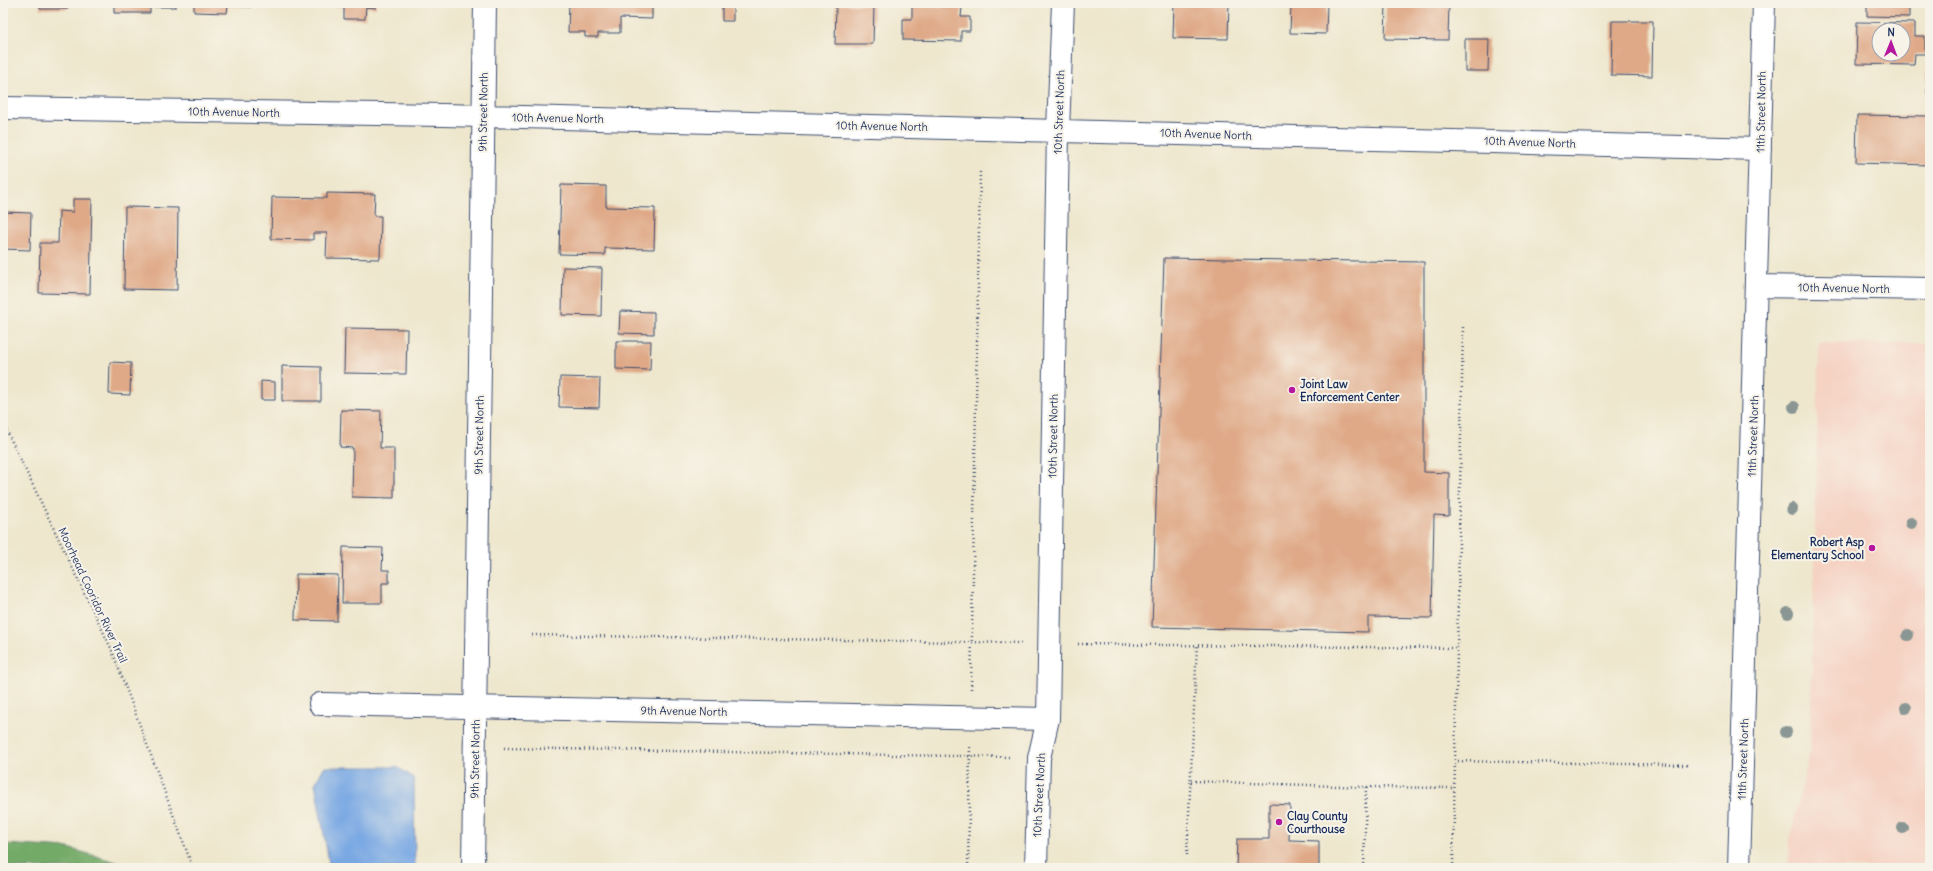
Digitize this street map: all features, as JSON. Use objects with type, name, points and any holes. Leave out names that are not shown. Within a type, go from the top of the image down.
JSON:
[{"type":"street","name":"9th Street North","points":[[473,868],[482,116],[485,3]]},
{"type":"street","name":"10th Street North","points":[[1036,868],[1039,758],[1048,719],[1058,130],[1063,3]]},
{"type":"street","name":"11th Street North","points":[[1740,868],[1764,3]]},
{"type":"street","name":"10th Avenue North","points":[[3,108],[482,116],[1760,149]]},
{"type":"street","name":"10th Avenue North","points":[[1757,286],[1930,289]]},
{"type":"street","name":"9th Avenue North","points":[[320,704],[1048,719]]},
{"type":"path","points":[[968,868],[980,172]]},
{"type":"path","points":[[1453,868],[1463,326]]},
{"type":"path","name":"Moorhead Cooridor River Trail","points":[[3,423],[111,648],[193,868]]},
{"type":"path","points":[[532,635],[971,641],[1049,644],[1456,648]]},
{"type":"path","points":[[1187,855],[1197,645]]},
{"type":"path","points":[[475,747],[1039,758]]},
{"type":"path","points":[[1454,761],[1687,765]]},
{"type":"path","points":[[1191,781],[1366,788],[1454,788]]},
{"type":"path","points":[[1364,868],[1366,788]]},
{"type":"shaded area","name":"Robert Asp Elementary School","points":[[1819,343],[1930,344],[1930,868],[1788,868],[1789,843],[1810,752]]},
{"type":"green space","points":[[3,842],[4,844],[68,848],[137,868],[3,868]]},
{"type":"water","points":[[324,767],[397,767],[414,778],[415,868],[330,868],[315,784]]},
{"type":"building","points":[[40,3],[68,3],[68,9],[40,9]]},
{"type":"building","points":[[114,3],[176,3],[176,7],[150,7],[150,13],[114,13]]},
{"type":"building","points":[[194,3],[251,3],[251,7],[228,6],[227,13],[194,12]]},
{"type":"building","points":[[331,3],[376,3],[376,8],[366,7],[365,19],[344,19],[344,7],[331,6]]},
{"type":"building","points":[[569,3],[652,3],[652,19],[620,18],[620,33],[598,33],[598,37],[585,37],[585,32],[568,32]]},
{"type":"building","points":[[1174,3],[1229,3],[1228,39],[1173,38]]},
{"type":"building","points":[[1291,3],[1327,3],[1326,34],[1290,33]]},
{"type":"building","points":[[1386,3],[1449,3],[1448,40],[1385,39]]},
{"type":"building","points":[[1867,3],[1909,3],[1909,17],[1867,16]]},
{"type":"building","points":[[836,4],[874,5],[873,44],[835,44]]},
{"type":"building","points":[[912,6],[962,7],[961,17],[970,17],[970,31],[961,31],[961,41],[903,40],[903,19],[912,19]]},
{"type":"building","points":[[722,7],[733,7],[733,21],[722,21]]},
{"type":"building","points":[[1612,21],[1653,21],[1652,76],[1611,75]]},
{"type":"building","points":[[1857,22],[1871,22],[1871,62],[1911,62],[1911,23],[1915,23],[1915,36],[1925,36],[1925,54],[1915,54],[1914,65],[1856,64]]},
{"type":"building","points":[[1465,39],[1489,39],[1488,71],[1465,71]]},
{"type":"building","points":[[1927,61],[1930,61],[1930,94],[1927,94]]},
{"type":"building","points":[[1857,115],[1930,116],[1930,165],[1856,163]]},
{"type":"building","points":[[561,185],[606,186],[606,207],[655,208],[654,249],[605,248],[605,255],[559,254]]},
{"type":"building","points":[[327,193],[375,194],[374,216],[381,216],[380,259],[326,258],[327,233],[313,233],[313,240],[271,239],[272,197],[327,198]]},
{"type":"building","points":[[73,199],[92,199],[90,294],[39,293],[40,243],[58,243],[59,211],[73,212]]},
{"type":"building","points":[[125,207],[178,208],[177,290],[124,289]]},
{"type":"building","points":[[3,212],[31,213],[30,250],[3,249]]},
{"type":"building","name":"Joint Law Enforcement Center","points":[[1164,258],[1424,262],[1424,472],[1449,473],[1449,516],[1434,515],[1432,618],[1368,617],[1368,632],[1152,627]]},
{"type":"building","points":[[563,267],[602,268],[601,316],[562,315]]},
{"type":"building","points":[[620,311],[654,312],[654,334],[619,333]]},
{"type":"building","points":[[345,328],[407,329],[406,374],[344,373]]},
{"type":"building","points":[[616,341],[651,341],[650,370],[616,369]]},
{"type":"building","points":[[110,362],[131,363],[130,395],[109,394]]},
{"type":"building","points":[[282,366],[321,367],[321,401],[282,401]]},
{"type":"building","points":[[560,377],[600,378],[599,408],[559,407]]},
{"type":"building","points":[[261,381],[275,382],[275,400],[261,400]]},
{"type":"building","points":[[341,410],[381,411],[380,448],[394,448],[394,498],[352,497],[353,448],[340,447]]},
{"type":"building","points":[[343,547],[383,548],[382,570],[389,570],[389,583],[382,583],[382,603],[342,603]]},
{"type":"building","points":[[296,574],[338,575],[337,621],[295,620]]},
{"type":"building","points":[[1929,732],[1930,774],[1929,775],[1927,747]]},
{"type":"building","name":"Clay County Courthouse","points":[[1269,804],[1290,805],[1289,840],[1319,841],[1319,868],[1236,868],[1237,839],[1269,839]]},
{"type":"place","name":"Joint Law Enforcement Center","points":[[1292,390]]},
{"type":"place","name":"Robert Asp Elementary School","points":[[1872,548]]},
{"type":"place","name":"Clay County Courthouse","points":[[1279,822]]}]
